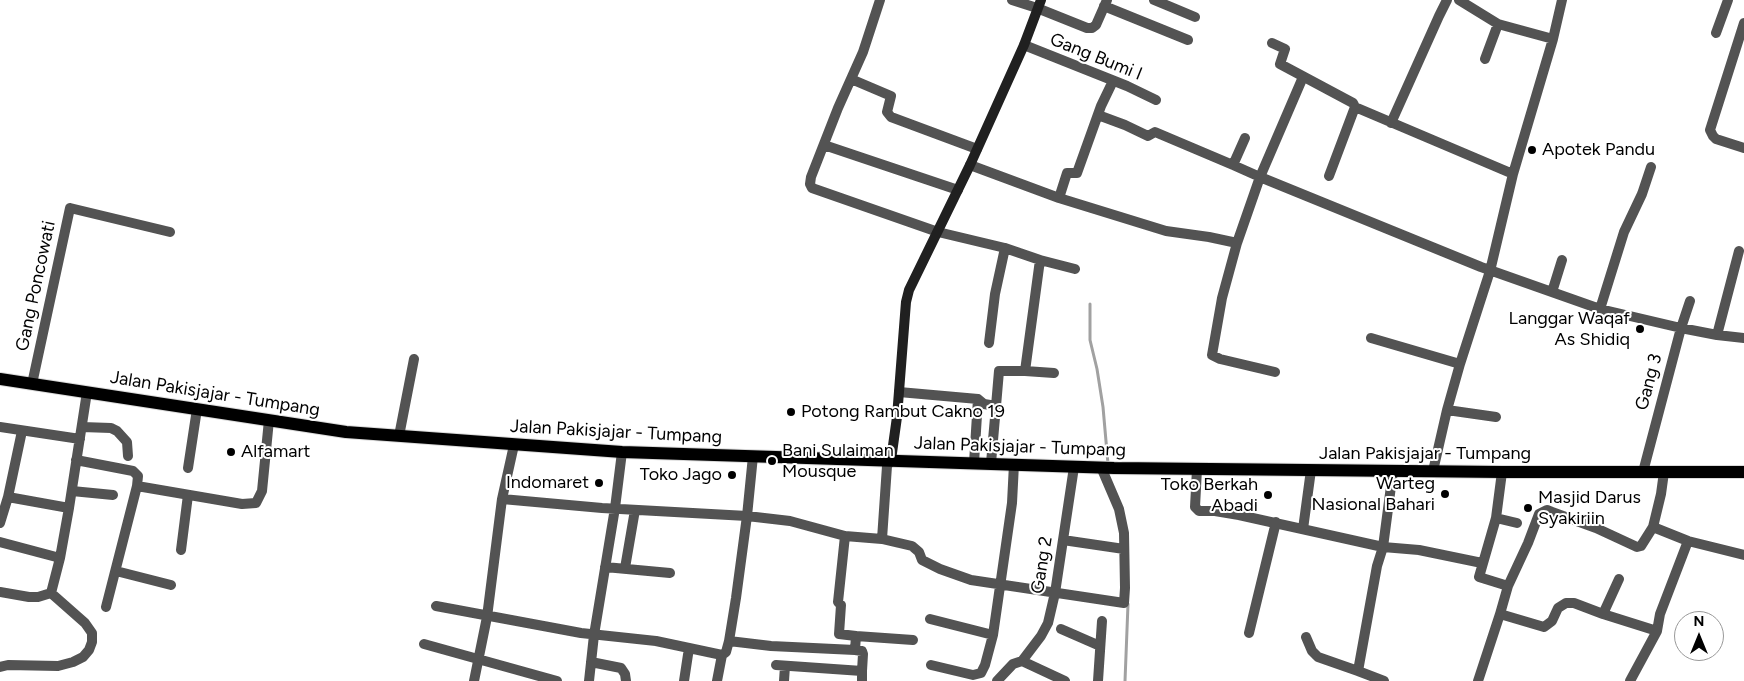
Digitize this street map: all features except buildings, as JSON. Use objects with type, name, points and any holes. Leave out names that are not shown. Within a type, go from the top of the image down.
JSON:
[{"type":"main road","name":"Jalan Pakisjajar - Tumpang","points":[[0,379],[338,431],[622,452],[1106,468],[1502,472],[1744,472]]},
{"type":"street","points":[[880,0],[862,52],[811,178],[810,184],[812,188],[938,232],[1005,248],[1075,269]]},
{"type":"street","points":[[1012,0],[1039,4],[1087,28],[1092,28],[1096,25],[1106,3],[1188,40]]},
{"type":"street","points":[[1154,0],[1195,17]]},
{"type":"street","points":[[1391,123],[1447,0]]},
{"type":"street","points":[[1459,0],[1498,24],[1554,39]]},
{"type":"street","points":[[1433,471],[1447,410],[1490,271],[1513,174],[1554,39],[1562,0]]},
{"type":"street","points":[[1716,33],[1728,0]]},
{"type":"street","points":[[882,539],[887,466],[891,460],[899,392],[906,302],[909,290],[970,166],[1024,44],[1039,4]]},
{"type":"street","points":[[1744,23],[1710,130],[1716,139],[1744,148]]},
{"type":"street","points":[[1485,59],[1498,24]]},
{"type":"street","points":[[1272,42],[1285,49],[1280,64],[1353,103],[1355,107],[1513,174]]},
{"type":"street","name":"Gang Bumi I","points":[[1024,44],[1127,86],[1156,100]]},
{"type":"street","points":[[1275,372],[1220,359],[1212,355],[1222,298],[1237,243],[1260,178],[1303,77]]},
{"type":"street","points":[[851,79],[891,96],[886,112],[891,117],[977,149]]},
{"type":"street","points":[[1060,198],[1067,173],[1077,173],[1098,115],[1113,81]]},
{"type":"street","points":[[1329,176],[1355,107]]},
{"type":"street","points":[[1098,115],[1148,136],[1155,132],[1260,178],[1490,271],[1600,309],[1680,328],[1744,338]]},
{"type":"street","points":[[1233,165],[1245,138]]},
{"type":"street","points":[[824,144],[958,190]]},
{"type":"street","points":[[970,166],[1060,198],[1166,231],[1237,243]]},
{"type":"street","points":[[1600,309],[1624,232],[1642,194],[1651,167]]},
{"type":"street","name":"Gang Poncowati","points":[[32,384],[70,208],[170,232]]},
{"type":"street","points":[[989,343],[995,294],[1005,248]]},
{"type":"street","points":[[1717,335],[1739,251]]},
{"type":"street","points":[[1025,371],[1040,260]]},
{"type":"street","points":[[1552,292],[1562,260]]},
{"type":"street","name":"Gang 3","points":[[1642,472],[1680,328],[1690,301]]},
{"type":"street","points":[[1371,338],[1460,364]]},
{"type":"street","points":[[400,436],[414,359]]},
{"type":"street","points":[[991,464],[999,371],[1054,373]]},
{"type":"street","points":[[51,593],[60,558],[69,508],[87,392]]},
{"type":"street","points":[[899,392],[978,399],[984,404],[996,406]]},
{"type":"street","points":[[974,463],[978,399]]},
{"type":"street","points":[[188,468],[197,409]]},
{"type":"street","points":[[1447,410],[1496,418]]},
{"type":"street","points":[[137,486],[242,504],[256,503],[262,491],[269,420]]},
{"type":"street","points":[[0,427],[80,439]]},
{"type":"street","points":[[82,427],[111,428],[117,431],[127,442],[128,456]]},
{"type":"street","points":[[0,523],[22,431]]},
{"type":"street","points":[[474,681],[487,616],[502,499],[514,445]]},
{"type":"street","points":[[589,681],[594,635],[615,508],[622,452]]},
{"type":"street","points":[[717,681],[722,655],[726,652],[729,641],[748,516],[753,456]]},
{"type":"street","points":[[76,460],[132,471],[138,476],[106,607]]},
{"type":"street","points":[[930,665],[973,675],[981,673],[985,665],[993,635],[1012,503],[1014,464]]},
{"type":"street","name":"Gang 2","points":[[997,681],[1013,664],[1022,661],[1045,630],[1055,593],[1074,467]]},
{"type":"street","points":[[502,499],[635,510],[748,516],[790,521],[845,536],[882,539],[912,546],[919,552],[922,560],[940,569],[971,580],[1124,603],[1126,588],[1124,533],[1119,509],[1106,468]]},
{"type":"street","points":[[1196,469],[1195,507],[1197,511],[1239,514],[1383,548],[1419,550],[1482,563]]},
{"type":"street","points":[[1303,529],[1311,470]]},
{"type":"street","points":[[1358,670],[1377,566],[1383,548],[1393,471]]},
{"type":"street","points":[[1502,472],[1496,518],[1479,574],[1480,579],[1508,586]]},
{"type":"street","points":[[1478,681],[1508,586],[1539,514],[1542,511],[1552,512],[1596,528],[1637,547],[1643,544],[1653,527],[1664,472]]},
{"type":"street","points":[[72,491],[113,495]]},
{"type":"street","points":[[181,550],[188,495]]},
{"type":"street","points":[[5,500],[69,508]]},
{"type":"street","points":[[625,568],[635,510]]},
{"type":"street","points":[[1496,518],[1517,523]]},
{"type":"street","points":[[1248,633],[1276,522]]},
{"type":"street","points":[[1653,527],[1688,541],[1744,555]]},
{"type":"street","points":[[845,536],[838,602],[841,605],[839,634],[913,640]]},
{"type":"street","points":[[1063,540],[1124,549]]},
{"type":"street","points":[[1630,681],[1657,631],[1660,614],[1688,541]]},
{"type":"street","points":[[0,542],[60,558]]},
{"type":"street","points":[[605,567],[670,573]]},
{"type":"street","points":[[116,571],[171,585]]},
{"type":"street","points":[[1603,614],[1619,579]]},
{"type":"street","points":[[0,592],[29,598],[51,593]]},
{"type":"street","points":[[0,667],[8,665],[58,666],[73,662],[89,650],[92,642],[92,633],[84,623],[51,593]]},
{"type":"street","points":[[1500,614],[1544,627],[1552,621],[1558,608],[1566,603],[1574,603],[1657,631]]},
{"type":"street","points":[[436,606],[594,635],[656,641],[722,655]]},
{"type":"street","points":[[930,619],[993,635]]},
{"type":"street","points":[[1098,681],[1102,620]]},
{"type":"street","points":[[1061,629],[1100,646]]},
{"type":"street","points":[[855,650],[856,636]]},
{"type":"street","points":[[1306,637],[1312,651],[1318,656],[1384,681]]},
{"type":"street","points":[[729,641],[771,646],[863,652],[862,676],[780,666],[784,681]]},
{"type":"street","points":[[424,644],[557,681]]},
{"type":"street","points":[[684,681],[689,648]]},
{"type":"street","points":[[1022,661],[1065,681]]},
{"type":"street","points":[[591,662],[621,668],[625,674],[626,681]]},
{"type":"waterway","points":[[1090,304],[1090,340],[1103,407],[1108,464]]},
{"type":"waterway","points":[[1125,681],[1128,604]]},
{"type":"place","name":"Apotek Pandu","points":[[1532,150]]},
{"type":"place","name":"Langgar Waqaf As Shidiq","points":[[1640,329]]},
{"type":"place","name":"Potong Rambut Cakno 19","points":[[791,412]]},
{"type":"place","name":"Alfamart","points":[[231,452]]},
{"type":"place","name":"Bani Sulaiman Mousque","points":[[772,461]]},
{"type":"place","name":"Toko Jago","points":[[732,475]]},
{"type":"place","name":"Indomaret","points":[[599,483]]},
{"type":"place","name":"Warteg Nasional Bahari","points":[[1445,494]]},
{"type":"place","name":"Toko Berkah Abadi","points":[[1268,495]]},
{"type":"place","name":"Masjid Darus Syakiriin","points":[[1528,508]]}]
